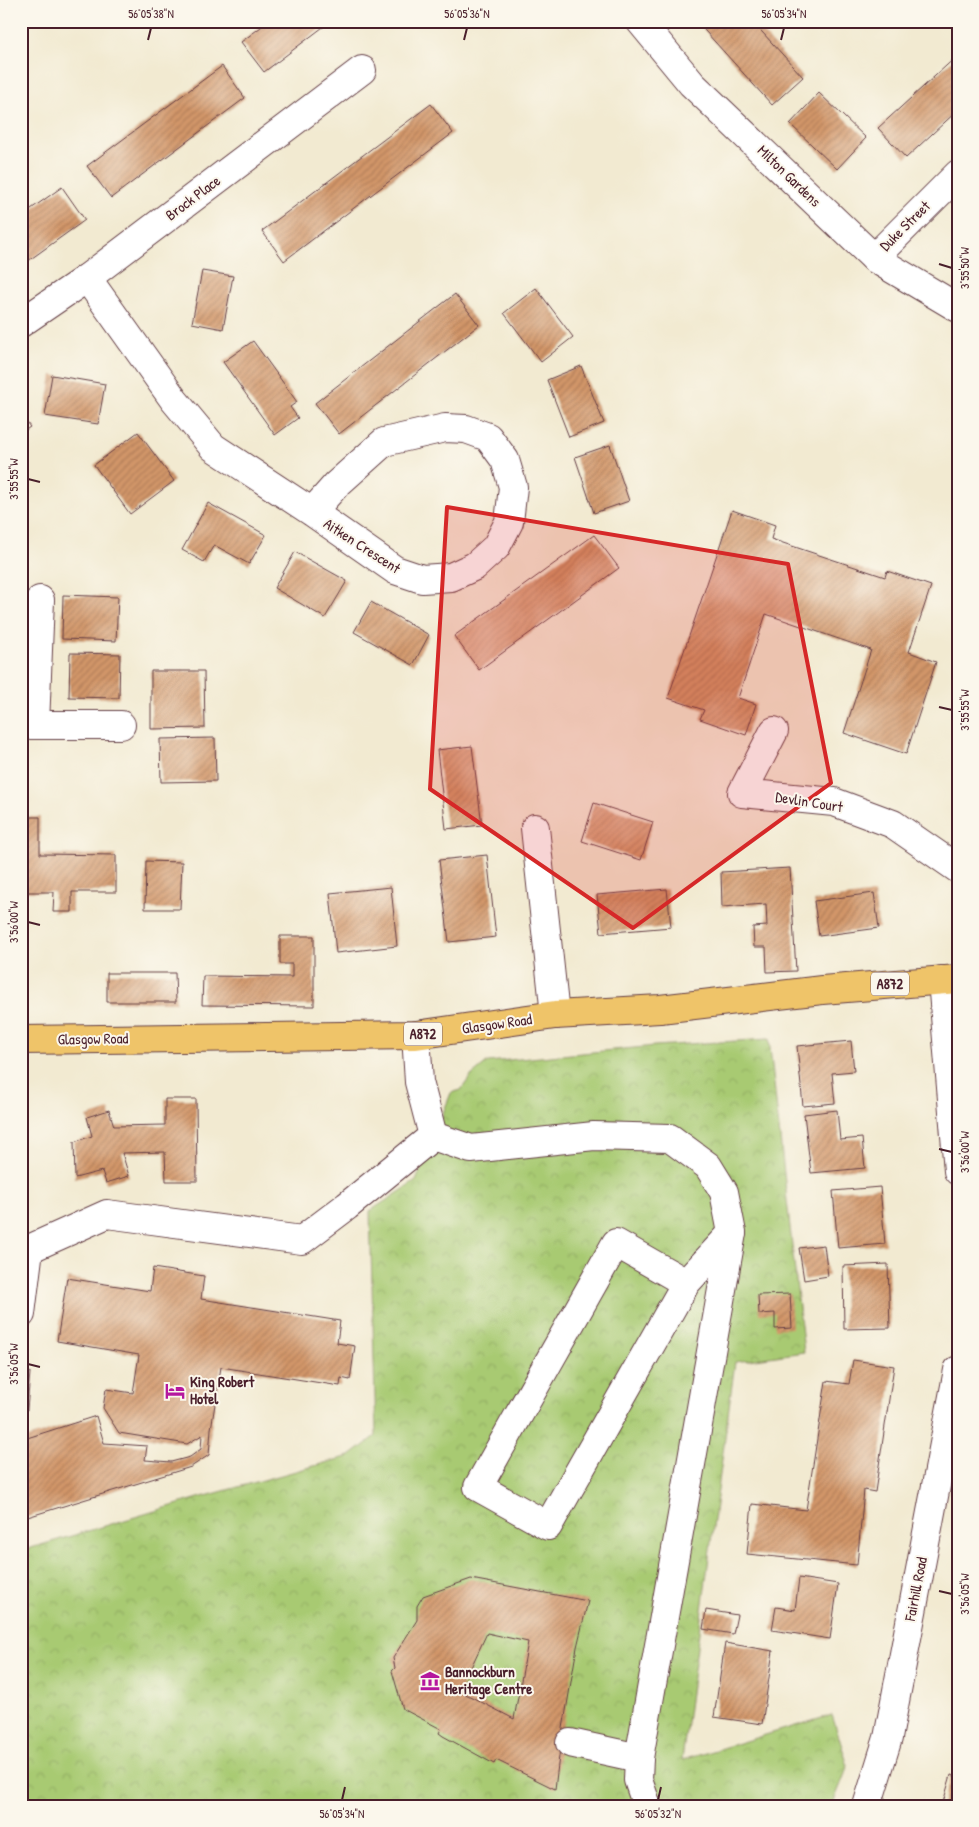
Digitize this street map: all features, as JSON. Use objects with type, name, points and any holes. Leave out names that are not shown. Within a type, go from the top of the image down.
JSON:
[{"type":"main road","name":"Glasgow Road","points":[[21,1040],[416,1035],[555,1015],[660,1009],[822,990],[950,979]]},
{"type":"street","name":"Milton Gardens","points":[[640,21],[692,84],[874,258],[958,308]]},
{"type":"street","name":"Brock Place","points":[[21,323],[87,278],[362,70]]},
{"type":"street","name":"Duke Street","points":[[874,258],[958,174]]},
{"type":"street","name":"Aitken Crescent","points":[[87,278],[174,400],[213,447],[312,512],[395,570],[422,578],[451,577],[475,566],[496,547],[510,522],[513,487],[505,460],[488,437],[466,429],[445,428],[384,442],[336,485],[312,512]]},
{"type":"street","points":[[40,600],[28,725],[121,725]]},
{"type":"street","name":"Devlin Court","points":[[774,731],[742,793],[834,802],[893,824],[958,869]]},
{"type":"street","points":[[535,828],[555,1015]]},
{"type":"street","points":[[950,979],[958,1171]]},
{"type":"street","points":[[416,1035],[419,1082],[433,1136]]},
{"type":"street","points":[[433,1136],[471,1149],[594,1136],[670,1138],[708,1166],[724,1192],[732,1233],[639,1758],[638,1780],[648,1806]]},
{"type":"street","points":[[21,1314],[25,1249],[107,1214],[302,1240],[433,1136]]},
{"type":"street","points":[[686,1283],[616,1243],[478,1487],[548,1526],[686,1283],[732,1233]]},
{"type":"street","name":"Fairhill Road","points":[[866,1806],[888,1738],[958,1370]]},
{"type":"street","points":[[570,1743],[639,1758]]},
{"type":"highlighted area","points":[[447,507],[788,564],[831,783],[633,928],[430,789]]},
{"type":"green space","points":[[769,1039],[804,1352],[735,1362],[682,1760],[832,1715],[848,1766],[832,1806],[21,1806],[21,1551],[202,1497],[350,1456],[376,1436],[370,1211],[416,1181],[451,1093],[461,1090],[471,1076],[488,1062],[655,1046]]},
{"type":"building","points":[[269,21],[331,21],[264,72],[241,42]]},
{"type":"building","points":[[696,21],[752,21],[803,77],[772,105]]},
{"type":"building","points":[[958,55],[958,110],[906,158],[878,128]]},
{"type":"building","points":[[222,66],[245,98],[111,198],[87,166]]},
{"type":"building","points":[[819,93],[866,138],[837,169],[790,124]]},
{"type":"building","points":[[431,104],[453,133],[284,261],[262,231]]},
{"type":"building","points":[[62,187],[85,220],[21,266],[21,216]]},
{"type":"building","points":[[202,271],[233,276],[223,329],[192,323]]},
{"type":"building","points":[[536,288],[573,337],[541,362],[504,313]]},
{"type":"building","points":[[455,294],[479,325],[339,434],[315,403]]},
{"type":"building","points":[[253,341],[297,402],[290,407],[298,418],[275,435],[223,362]]},
{"type":"building","points":[[581,366],[604,423],[569,437],[547,380]]},
{"type":"building","points":[[52,375],[105,384],[98,424],[45,416]]},
{"type":"building","points":[[21,415],[30,427],[21,433]]},
{"type":"building","points":[[138,432],[174,481],[130,514],[94,465]]},
{"type":"building","points":[[610,445],[629,501],[594,513],[575,457]]},
{"type":"building","points":[[208,503],[266,535],[249,564],[214,545],[204,562],[182,550]]},
{"type":"building","points":[[732,510],[775,525],[771,539],[885,577],[887,571],[931,586],[909,652],[936,662],[906,754],[844,733],[871,650],[766,614],[738,698],[756,704],[746,735],[700,719],[704,710],[668,698]]},
{"type":"building","points":[[594,535],[619,568],[479,670],[454,636]]},
{"type":"building","points":[[295,552],[347,581],[325,618],[274,588]]},
{"type":"building","points":[[63,595],[118,597],[116,641],[62,639]]},
{"type":"building","points":[[371,602],[429,635],[413,665],[354,632]]},
{"type":"building","points":[[70,653],[120,654],[119,698],[69,697]]},
{"type":"building","points":[[151,671],[204,671],[205,728],[151,729]]},
{"type":"building","points":[[215,738],[216,781],[161,782],[160,739]]},
{"type":"building","points":[[472,746],[482,825],[446,829],[437,750]]},
{"type":"building","points":[[594,803],[653,822],[641,860],[582,841]]},
{"type":"building","points":[[21,817],[40,817],[40,854],[116,855],[116,892],[72,892],[72,912],[53,912],[54,892],[21,892]]},
{"type":"building","points":[[487,855],[496,937],[449,942],[439,860]]},
{"type":"building","points":[[146,861],[182,862],[180,909],[145,909]]},
{"type":"building","points":[[790,868],[796,971],[767,972],[766,947],[754,947],[753,927],[767,926],[766,904],[722,907],[721,872]]},
{"type":"building","points":[[391,887],[397,946],[336,953],[330,893]]},
{"type":"building","points":[[667,889],[671,927],[601,933],[597,895]]},
{"type":"building","points":[[874,893],[879,928],[819,936],[814,901]]},
{"type":"building","points":[[280,936],[314,936],[314,1006],[202,1005],[203,976],[292,977],[292,964],[280,964]]},
{"type":"building","points":[[107,973],[175,973],[176,1002],[107,1002]]},
{"type":"building","points":[[851,1041],[854,1071],[832,1073],[835,1103],[803,1106],[797,1046]]},
{"type":"building","points":[[165,1099],[196,1099],[197,1181],[166,1181],[165,1152],[122,1153],[129,1176],[106,1183],[102,1171],[75,1178],[74,1142],[92,1136],[87,1117],[109,1110],[114,1126],[165,1125]]},
{"type":"building","points":[[837,1110],[840,1140],[862,1138],[865,1168],[811,1173],[804,1114]]},
{"type":"building","points":[[880,1187],[885,1244],[838,1248],[833,1191]]},
{"type":"building","points":[[824,1245],[828,1276],[804,1280],[799,1248]]},
{"type":"building","points":[[888,1264],[890,1328],[844,1329],[843,1266]]},
{"type":"building","name":"King Robert Hotel","points":[[153,1268],[204,1276],[201,1299],[340,1321],[337,1343],[355,1346],[350,1380],[341,1378],[340,1386],[221,1367],[211,1429],[209,1455],[191,1467],[21,1519],[21,1440],[96,1416],[104,1443],[147,1446],[145,1460],[171,1462],[190,1457],[201,1449],[202,1435],[187,1444],[119,1433],[103,1408],[106,1389],[133,1393],[139,1355],[57,1341],[67,1278],[150,1291]]},
{"type":"building","points":[[790,1294],[792,1328],[775,1329],[775,1313],[759,1314],[758,1295]]},
{"type":"building","points":[[853,1360],[894,1366],[875,1492],[864,1490],[857,1565],[747,1554],[752,1504],[806,1510],[826,1381],[849,1384]]},
{"type":"building","points":[[21,1372],[30,1372],[27,1410],[21,1409]]},
{"type":"building","points":[[799,1578],[838,1584],[830,1639],[772,1630],[776,1607],[795,1610]]},
{"type":"building","name":"Bannockburn Heritage Centre","points":[[471,1579],[588,1601],[577,1647],[561,1740],[555,1789],[496,1760],[494,1764],[443,1736],[439,1733],[441,1729],[403,1709],[392,1671],[395,1668],[393,1658],[417,1620],[417,1606],[423,1596]],"holes":[[[487,1633],[528,1642],[514,1719],[460,1691]]]},
{"type":"building","points":[[706,1610],[737,1615],[733,1634],[703,1629]]},
{"type":"building","points":[[725,1643],[773,1651],[762,1724],[714,1717]]},
{"type":"building","points":[[951,1775],[958,1777],[958,1806],[942,1806]]},
{"type":"place","name":"King Robert Hotel","points":[[175,1391]]},
{"type":"place","name":"Bannockburn Heritage Centre","points":[[430,1681]]}]
